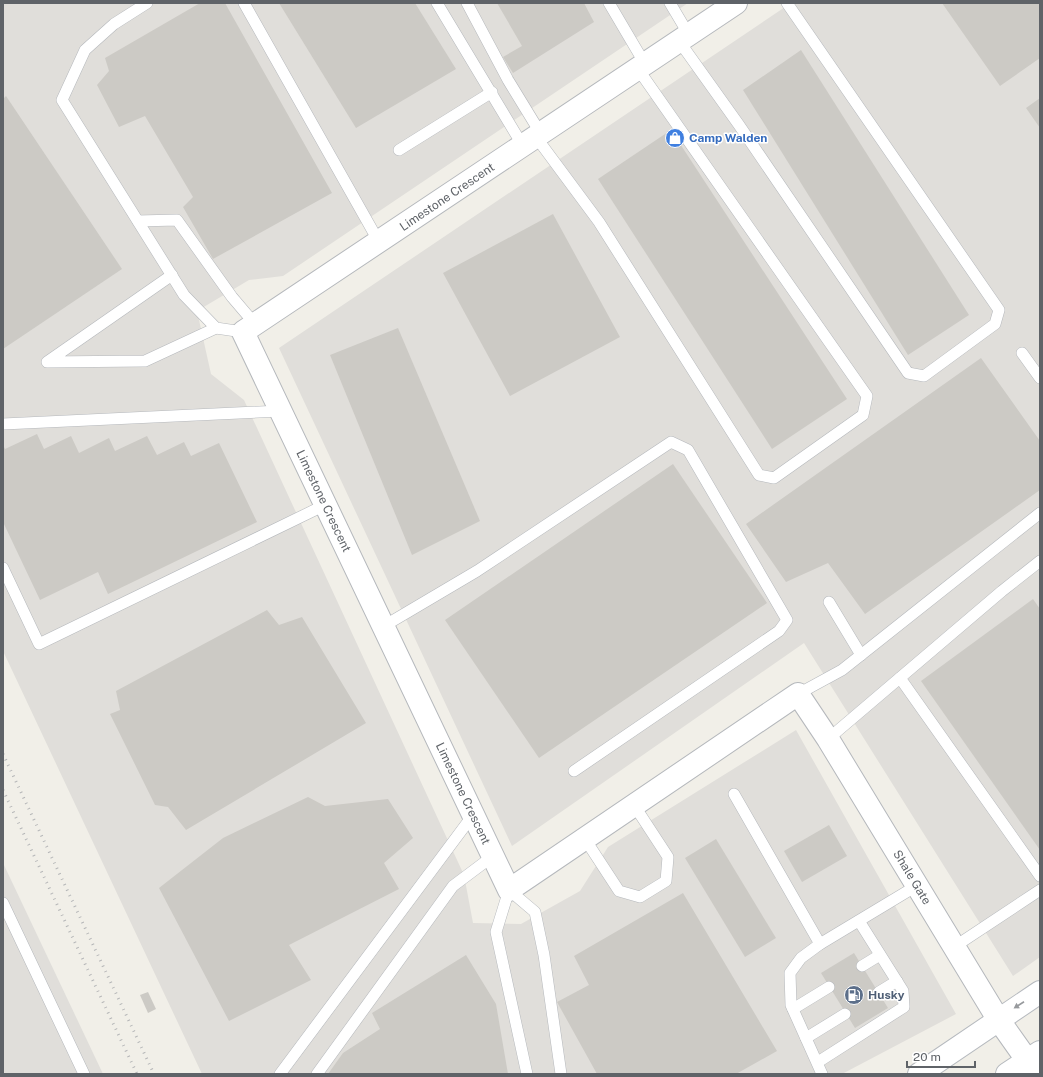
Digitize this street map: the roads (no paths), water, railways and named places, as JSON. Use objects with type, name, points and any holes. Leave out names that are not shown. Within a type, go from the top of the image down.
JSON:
[{"type":"street","name":"Limestone Crescent","points":[[510,890],[280,411],[249,328],[736,3]]},
{"type":"street","name":"Shale Gate","points":[[798,694],[918,885],[998,1019],[1036,1062]]},
{"type":"street","points":[[510,890],[798,694]]},
{"type":"street","points":[[919,1074],[998,1019],[1040,992]]},
{"type":"street","points":[[1007,1074],[1036,1062]]},
{"type":"lane","points":[[147,3],[114,24],[86,50],[62,100],[184,295],[216,328]]},
{"type":"lane","points":[[244,3],[379,242]]},
{"type":"lane","points":[[437,3],[492,92],[534,139],[599,222],[759,475],[774,478],[863,415],[867,396],[642,66],[609,3]]},
{"type":"lane","points":[[467,3],[508,80],[534,139]]},
{"type":"lane","points":[[670,3],[684,38],[739,125],[908,373],[924,376],[995,324],[999,310],[787,3]]},
{"type":"lane","points":[[399,150],[492,92]]},
{"type":"lane","points":[[138,221],[177,220],[232,297],[249,328],[216,328],[145,362],[47,362],[172,275]]},
{"type":"lane","points":[[1022,353],[1040,378]]},
{"type":"lane","points":[[3,424],[280,411]]},
{"type":"lane","points":[[384,626],[478,571],[671,442],[688,450],[787,620],[779,631],[574,770]]},
{"type":"lane","points":[[3,568],[39,644],[325,505]]},
{"type":"lane","points":[[798,694],[842,670],[1040,513]]},
{"type":"lane","points":[[828,740],[1040,561]]},
{"type":"lane","points":[[828,602],[861,655]]},
{"type":"lane","points":[[900,678],[1040,876]]},
{"type":"lane","points":[[734,794],[820,944]]},
{"type":"lane","points":[[585,839],[619,891],[640,897],[666,881],[668,857],[634,806]]},
{"type":"lane","points":[[280,1074],[473,815]]},
{"type":"lane","points":[[317,1074],[453,886],[493,856]]},
{"type":"lane","points":[[822,1074],[818,1062],[791,1005],[790,974],[801,958],[820,944],[918,885]]},
{"type":"lane","points":[[527,1074],[496,932],[510,890],[535,912],[544,955],[561,1074]]},
{"type":"lane","points":[[954,947],[1040,890]]},
{"type":"lane","points":[[3,903],[84,1074]]},
{"type":"lane","points":[[818,1062],[904,1007],[903,991],[859,921]]},
{"type":"lane","points":[[862,966],[880,955]]},
{"type":"lane","points":[[879,992],[897,981]]},
{"type":"lane","points":[[793,1009],[829,987]]},
{"type":"lane","points":[[806,1038],[845,1014]]},
{"type":"railway","points":[[3,754],[154,1074]]},
{"type":"railway","points":[[3,790],[137,1074]]},
{"type":"place","name":"Camp Walden","points":[[675,138]]},
{"type":"place","name":"Husky","points":[[854,995]]}]
